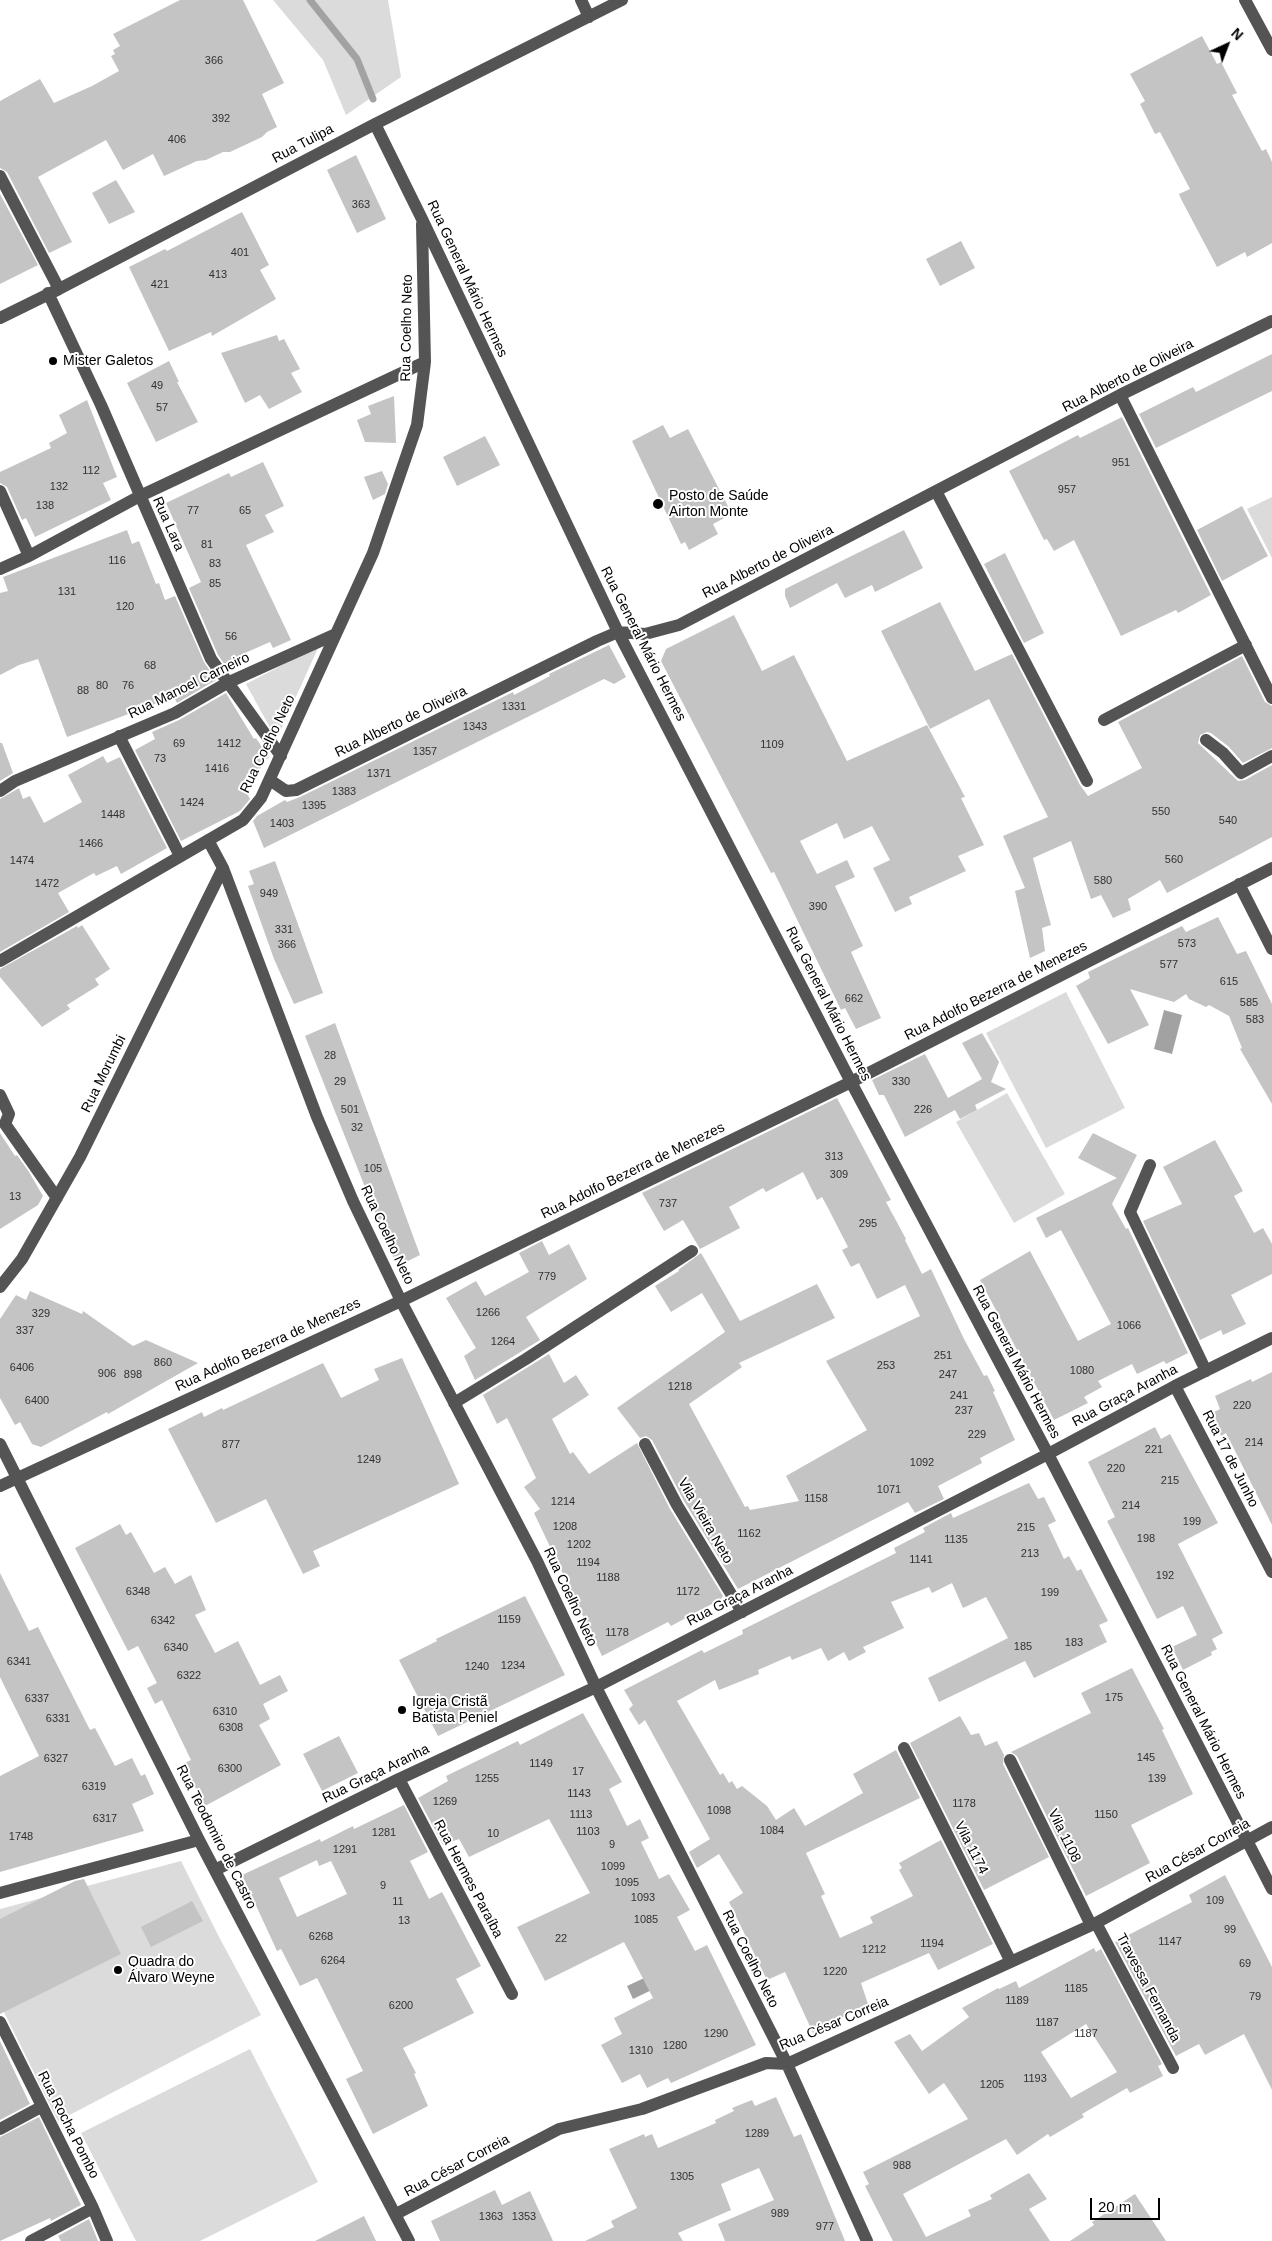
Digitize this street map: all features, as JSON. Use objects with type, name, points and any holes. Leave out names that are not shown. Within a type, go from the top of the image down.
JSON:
[{"type":"street","points":[[581,0],[589,17]]},
{"type":"street","name":"Rua Tulipa","points":[[0,318],[375,124],[622,0]]},
{"type":"street","points":[[1245,0],[1272,50]]},
{"type":"street","name":"Rua General Mário Hermes","points":[[375,124],[618,632],[851,1082],[1048,1454],[1272,1889]]},
{"type":"street","name":"Rua Lara","points":[[0,176],[54,291],[101,405],[211,659],[280,756]]},
{"type":"street","name":"Rua Coelho Neto","points":[[422,219],[425,362],[417,425],[373,553],[261,798],[243,820],[208,840],[223,868],[317,1117],[353,1201],[401,1301],[537,1561],[596,1687],[787,2064],[867,2241]]},
{"type":"street","name":"Rua Alberto de Oliveira","points":[[270,780],[286,791],[296,790],[618,632],[645,634],[679,624],[1120,395],[1272,321]]},
{"type":"street","points":[[0,569],[29,556],[140,496],[425,362]]},
{"type":"street","points":[[1120,395],[1272,698]]},
{"type":"street","points":[[0,491],[29,556]]},
{"type":"street","points":[[936,491],[1087,781]]},
{"type":"street","name":"Rua Manoel Carneiro","points":[[0,791],[15,781],[175,713],[227,683],[336,634]]},
{"type":"street","points":[[1104,720],[1246,645]]},
{"type":"street","points":[[119,736],[180,856]]},
{"type":"street","points":[[1206,740],[1223,753],[1240,773],[1272,756]]},
{"type":"street","points":[[0,961],[208,840]]},
{"type":"street","name":"Rua Morumbi","points":[[0,1287],[22,1259],[80,1157],[223,868]]},
{"type":"street","name":"Rua Adolfo Bezerra de Menezes","points":[[0,1486],[17,1476],[401,1301],[851,1082],[1272,868]]},
{"type":"street","points":[[1239,884],[1272,950]]},
{"type":"street","points":[[0,1095],[9,1114],[5,1124],[57,1198]]},
{"type":"street","points":[[1150,1165],[1130,1212],[1206,1371]]},
{"type":"street","points":[[454,1403],[526,1359],[692,1250]]},
{"type":"street","name":"Rua Graça Aranha","points":[[215,1870],[399,1779],[596,1687],[1048,1454],[1175,1386],[1272,1338]]},
{"type":"street","name":"Rua 17 de Junho","points":[[1175,1386],[1272,1572]]},
{"type":"street","name":"Rua Teodomiro de Castro","points":[[0,1444],[199,1840],[409,2241]]},
{"type":"street","name":"Vila Vieira Neto","points":[[645,1444],[677,1505],[742,1612]]},
{"type":"street","name":"Vila 1174","points":[[904,1748],[1011,1962]]},
{"type":"street","name":"Vila 1108","points":[[1010,1760],[1094,1924]]},
{"type":"street","name":"Rua Hermes Paraíba","points":[[399,1779],[512,1994]]},
{"type":"street","name":"Rua César Correia","points":[[396,2214],[559,2128],[642,2109],[766,2063],[787,2064],[1094,1924],[1272,1827]]},
{"type":"street","points":[[0,1893],[199,1840]]},
{"type":"street","name":"Travessa Fernanda","points":[[1094,1924],[1173,2068]]},
{"type":"street","name":"Rua Rocha Pombo","points":[[0,2022],[108,2241]]},
{"type":"street","points":[[0,2128],[41,2107]]},
{"type":"street","points":[[31,2241],[93,2208]]},
{"type":"shaded area","points":[[273,0],[388,0],[401,77],[346,115],[323,60]]},
{"type":"shaded area","points":[[1272,497],[1272,558],[1247,509]]},
{"type":"shaded area","points":[[319,646],[279,734],[273,733],[246,684]]},
{"type":"shaded area","points":[[1066,992],[1125,1108],[1046,1148],[986,1033]]},
{"type":"shaded area","points":[[1164,1010],[1182,1015],[1172,1054],[1154,1049]]},
{"type":"shaded area","points":[[1007,1093],[1065,1194],[1014,1223],[956,1122]]},
{"type":"shaded area","name":"Quadra do Álvaro Weyne","points":[[181,1861],[261,2015],[58,2121],[0,2004],[0,1909]]},
{"type":"shaded area","points":[[655,1973],[662,1985],[633,1999],[627,1986]]},
{"type":"shaded area","points":[[250,2049],[318,2182],[200,2241],[136,2241],[81,2133]]},
{"type":"building","points":[[180,0],[243,0],[284,83],[262,94],[277,127],[262,137],[230,152],[223,152],[206,160],[197,161],[164,176],[153,154],[123,170],[106,140],[38,177],[72,242],[49,253],[7,172],[0,168],[0,101],[40,79],[54,103],[92,86],[119,71],[111,56],[115,54],[113,50],[120,46],[113,34]]},
{"type":"building","points":[[1202,36],[1217,64],[1221,62],[1237,93],[1232,95],[1262,151],[1266,149],[1272,162],[1272,243],[1247,257],[1245,252],[1217,267],[1179,194],[1190,189],[1160,132],[1155,134],[1140,104],[1145,101],[1130,74]]},
{"type":"building","points":[[356,155],[386,219],[357,233],[327,170]]},
{"type":"building","points":[[116,180],[135,212],[109,224],[92,193]]},
{"type":"building","points":[[0,194],[38,265],[0,284]]},
{"type":"building","points":[[242,212],[269,265],[260,270],[276,299],[212,336],[211,332],[169,351],[129,267],[165,249],[167,251]]},
{"type":"building","points":[[961,241],[975,268],[940,286],[926,259]]},
{"type":"building","points":[[277,335],[279,341],[284,339],[300,369],[291,373],[302,392],[269,409],[260,395],[245,403],[221,353]]},
{"type":"building","points":[[1272,354],[1272,391],[1156,448],[1139,414],[1193,387],[1196,392]]},
{"type":"building","points":[[169,361],[179,382],[177,382],[198,422],[156,442],[127,383]]},
{"type":"building","points":[[394,396],[396,443],[365,442],[357,420],[371,414],[368,406]]},
{"type":"building","points":[[87,400],[117,477],[103,483],[111,500],[35,537],[26,518],[22,520],[7,487],[0,483],[0,472],[51,448],[49,443],[67,433],[59,415]]},
{"type":"building","points":[[1122,417],[1211,595],[1178,613],[1176,610],[1121,636],[1074,540],[1054,551],[1047,539],[1044,540],[1009,471],[1078,435],[1080,438]]},
{"type":"building","points":[[663,425],[670,438],[688,429],[732,514],[713,524],[718,534],[689,550],[685,542],[681,544],[632,441]]},
{"type":"building","points":[[485,436],[500,465],[457,486],[443,457]]},
{"type":"building","points":[[263,462],[284,506],[265,515],[274,532],[246,545],[291,640],[273,648],[270,642],[238,656],[241,663],[228,669],[218,655],[189,588],[201,582],[166,503],[229,473],[231,477]]},
{"type":"building","points":[[382,471],[388,484],[385,494],[373,500],[364,477]]},
{"type":"building","points":[[1242,506],[1268,556],[1222,581],[1197,530]]},
{"type":"building","points":[[127,530],[132,544],[139,541],[156,584],[159,583],[165,600],[175,596],[204,662],[216,680],[177,703],[174,697],[67,737],[38,659],[19,665],[0,675],[0,593],[8,591],[3,577]]},
{"type":"building","points":[[904,530],[923,568],[875,592],[872,585],[845,598],[837,583],[790,608],[785,596],[785,589]]},
{"type":"building","points":[[1005,553],[1044,633],[1024,643],[984,564]]},
{"type":"building","points":[[940,602],[975,671],[1012,654],[1080,785],[1088,796],[1142,768],[1118,722],[1242,656],[1265,702],[1272,706],[1272,748],[1243,763],[1229,747],[1211,733],[1207,732],[1200,735],[1198,743],[1238,781],[1245,780],[1272,765],[1272,837],[1167,893],[1160,880],[1128,899],[1131,910],[1113,918],[1101,895],[1091,899],[1071,841],[1033,858],[1051,925],[1042,928],[1045,951],[1030,958],[1015,891],[1025,888],[1003,836],[1048,817],[989,699],[930,729],[881,631]]},
{"type":"building","points":[[734,615],[762,671],[794,655],[847,761],[927,725],[965,797],[961,798],[984,845],[958,856],[966,871],[909,897],[912,904],[895,912],[873,868],[890,860],[872,826],[844,839],[837,823],[800,841],[817,874],[847,860],[855,877],[835,886],[863,946],[851,952],[881,1018],[856,1029],[845,1008],[841,1010],[774,872],[771,873],[661,661],[666,649]]},
{"type":"building","points":[[609,645],[626,677],[614,684],[604,679],[264,848],[253,821],[257,816],[285,800],[287,802],[300,797],[513,692],[514,695],[550,676],[549,674]]},
{"type":"building","points":[[226,693],[254,739],[256,738],[269,758],[261,760],[261,768],[251,773],[252,776],[241,782],[250,799],[240,811],[181,841],[135,750],[155,739],[152,732],[179,720]]},
{"type":"building","points":[[0,743],[2,743],[13,773],[0,781]]},
{"type":"building","points":[[103,756],[107,763],[120,757],[167,848],[121,874],[117,866],[96,876],[94,873],[58,893],[69,912],[0,952],[0,799],[19,788],[23,799],[30,796],[44,823],[82,802],[68,775]]},
{"type":"building","points":[[275,861],[323,993],[294,1004],[274,959],[248,886],[254,884],[249,871]]},
{"type":"building","points":[[1218,917],[1237,954],[1246,951],[1272,1004],[1272,1104],[1240,1049],[1242,1048],[1229,1016],[1209,1005],[1206,1007],[1189,999],[1186,994],[1174,1002],[1130,989],[1149,1025],[1108,1044],[1076,986],[1090,978],[1088,972],[1182,926],[1186,932]]},
{"type":"building","points":[[82,925],[110,969],[95,979],[99,985],[67,1005],[70,1009],[42,1027],[0,977],[0,969]]},
{"type":"building","points":[[335,1023],[420,1255],[400,1265],[396,1256],[393,1257],[305,1036]]},
{"type":"building","points":[[982,1033],[999,1062],[991,1082],[1006,1089],[975,1105],[977,1110],[960,1119],[955,1110],[905,1137],[884,1095],[879,1095],[872,1080],[925,1054],[948,1098],[982,1079],[962,1043]]},
{"type":"building","points":[[837,1098],[891,1200],[886,1202],[922,1274],[931,1269],[964,1339],[984,1376],[987,1375],[995,1391],[993,1392],[1015,1440],[980,1458],[982,1463],[938,1486],[944,1499],[915,1513],[908,1502],[738,1589],[684,1501],[652,1440],[646,1436],[640,1438],[617,1408],[725,1332],[702,1293],[671,1312],[655,1286],[679,1271],[701,1253],[740,1321],[817,1284],[835,1318],[739,1363],[742,1367],[689,1404],[745,1507],[748,1506],[750,1510],[799,1501],[786,1476],[867,1430],[826,1361],[920,1316],[905,1285],[877,1299],[859,1263],[851,1267],[842,1250],[848,1247],[822,1197],[817,1200],[803,1172],[766,1192],[763,1188],[729,1207],[740,1228],[700,1249],[683,1220],[664,1231],[642,1193]]},
{"type":"building","points":[[0,1133],[15,1156],[17,1155],[29,1172],[43,1196],[38,1205],[0,1229]]},
{"type":"building","points":[[1093,1133],[1137,1155],[1112,1204],[1126,1229],[1128,1228],[1188,1353],[1166,1364],[1164,1361],[1137,1374],[1132,1364],[1098,1381],[1102,1387],[1084,1397],[1088,1403],[1054,1420],[980,1280],[1030,1251],[1078,1341],[1111,1324],[1061,1230],[1046,1238],[1036,1218],[1117,1178],[1078,1158]]},
{"type":"building","points":[[1215,1140],[1243,1191],[1234,1196],[1254,1233],[1263,1228],[1272,1244],[1272,1274],[1231,1295],[1246,1324],[1223,1335],[1221,1330],[1200,1340],[1143,1221],[1182,1204],[1163,1167]]},
{"type":"building","points":[[542,1241],[549,1255],[569,1244],[587,1279],[526,1317],[540,1340],[475,1380],[464,1356],[476,1348],[446,1298],[476,1281],[485,1296],[529,1272],[519,1253]]},
{"type":"building","points":[[30,1291],[82,1314],[83,1311],[133,1346],[146,1340],[198,1363],[108,1414],[107,1412],[41,1447],[32,1444],[20,1422],[15,1425],[0,1398],[0,1319],[16,1295],[26,1300]]},
{"type":"building","points":[[549,1354],[564,1383],[576,1375],[589,1395],[552,1419],[570,1454],[573,1452],[589,1474],[637,1443],[670,1509],[723,1596],[721,1599],[671,1626],[668,1622],[602,1656],[534,1513],[540,1509],[524,1487],[536,1478],[507,1418],[497,1424],[483,1395]]},
{"type":"building","points":[[402,1358],[459,1484],[313,1551],[320,1566],[303,1574],[266,1499],[216,1523],[168,1429],[202,1412],[204,1417],[222,1408],[223,1410],[323,1363],[341,1398],[379,1380],[374,1369]]},
{"type":"building","points":[[1272,1372],[1272,1525],[1226,1433],[1221,1436],[1210,1414],[1220,1409],[1215,1396],[1251,1379],[1252,1382]]},
{"type":"building","points":[[1155,1427],[1161,1439],[1170,1434],[1218,1523],[1178,1544],[1223,1633],[1212,1639],[1217,1649],[1211,1652],[1212,1655],[1183,1670],[1172,1647],[1197,1635],[1183,1606],[1157,1619],[1107,1521],[1115,1517],[1088,1462]]},
{"type":"building","points":[[1029,1483],[1038,1499],[1044,1497],[1056,1521],[1048,1525],[1064,1559],[1069,1556],[1077,1571],[1081,1569],[1108,1621],[1099,1625],[1107,1642],[1034,1678],[1025,1661],[939,1702],[928,1678],[1008,1638],[986,1597],[963,1608],[952,1583],[932,1593],[929,1587],[891,1602],[904,1628],[863,1647],[866,1652],[849,1661],[844,1652],[828,1661],[821,1648],[792,1660],[790,1656],[758,1670],[759,1674],[719,1690],[715,1680],[677,1701],[720,1775],[723,1773],[729,1783],[732,1781],[737,1789],[742,1786],[767,1806],[776,1820],[794,1808],[805,1826],[863,1793],[853,1774],[896,1750],[920,1798],[806,1853],[825,1894],[821,1896],[840,1938],[873,1923],[870,1917],[913,1896],[899,1870],[902,1868],[899,1863],[941,1840],[993,1944],[938,1970],[929,1953],[861,1983],[868,2004],[813,2033],[785,1972],[767,1980],[729,1902],[743,1893],[719,1854],[697,1868],[689,1852],[710,1839],[645,1720],[639,1725],[629,1709],[633,1705],[624,1690],[702,1650],[704,1653],[743,1634],[742,1630],[896,1553],[894,1548],[925,1532],[923,1528],[951,1513],[953,1518]]},
{"type":"building","points":[[120,1524],[126,1535],[131,1532],[154,1573],[165,1567],[175,1584],[191,1575],[206,1610],[195,1615],[215,1653],[238,1641],[260,1685],[280,1675],[288,1691],[263,1704],[270,1719],[259,1725],[281,1765],[205,1806],[183,1764],[191,1760],[162,1700],[155,1704],[147,1688],[157,1683],[138,1646],[128,1651],[75,1548]]},
{"type":"building","points":[[0,1573],[29,1631],[38,1627],[90,1730],[95,1728],[115,1766],[132,1758],[141,1776],[145,1774],[154,1794],[132,1804],[144,1831],[0,1872],[0,1776],[39,1756],[0,1677]]},
{"type":"building","points":[[525,1596],[565,1675],[438,1736],[399,1660],[437,1641],[436,1639]]},
{"type":"building","points":[[1132,1668],[1164,1729],[1162,1730],[1193,1794],[1131,1825],[1150,1863],[1086,1896],[1017,1756],[1011,1752],[1091,1713],[1081,1693]]},
{"type":"building","points":[[583,1713],[622,1782],[609,1789],[627,1826],[640,1819],[649,1838],[641,1842],[659,1879],[669,1874],[690,1910],[677,1917],[695,1951],[707,1945],[756,2045],[671,2083],[668,2078],[647,2088],[640,2074],[622,2083],[601,2045],[622,2034],[614,2018],[653,1998],[624,1942],[545,1981],[517,1927],[590,1893],[549,1819],[469,1857],[459,1839],[443,1845],[418,1798],[448,1781],[446,1776],[518,1741],[520,1745]]},
{"type":"building","points":[[960,1716],[971,1735],[979,1733],[985,1746],[997,1741],[1004,1755],[1003,1764],[1049,1857],[984,1890],[910,1743]]},
{"type":"building","points":[[339,1736],[358,1773],[322,1791],[303,1754]]},
{"type":"building","points":[[404,1805],[428,1852],[410,1861],[429,1899],[442,1892],[481,1966],[456,1979],[474,2013],[403,2048],[416,2073],[414,2074],[428,2106],[373,2134],[346,2079],[363,2071],[317,1978],[300,1986],[281,1949],[277,1951],[242,1875],[320,1839],[321,1842],[353,1826],[354,1829]],"holes":[[[317,1860],[319,1866],[331,1861],[347,1894],[297,1917],[279,1878]]]},
{"type":"building","points":[[1225,1875],[1272,1967],[1272,2090],[1244,2034],[1205,2055],[1199,2044],[1176,2056],[1115,1942],[1192,1902],[1189,1895]]},
{"type":"building","points":[[84,1879],[121,1954],[0,2014],[0,1919],[75,1881]]},
{"type":"building","points":[[192,1901],[203,1921],[151,1947],[141,1927]]},
{"type":"building","points":[[1094,1948],[1096,1952],[1101,1949],[1162,2064],[1158,2066],[1163,2076],[1130,2093],[1127,2088],[1082,2114],[1084,2117],[1050,2137],[1048,2134],[1017,2155],[1006,2139],[903,2194],[926,2237],[971,2216],[968,2210],[992,2199],[990,2195],[1029,2173],[1047,2199],[1029,2209],[1050,2241],[893,2241],[865,2186],[869,2184],[863,2172],[968,2119],[944,2083],[929,2094],[894,2042],[910,2034],[922,2051],[969,2017],[962,2008],[998,1988],[1016,1981],[1019,1988]],"holes":[[[1086,2024],[1117,2072],[1071,2098],[1041,2052]]]},
{"type":"building","points":[[0,2041],[30,2104],[0,2120]]},
{"type":"building","points":[[776,2097],[794,2137],[801,2134],[845,2241],[725,2241],[718,2224],[774,2200],[759,2168],[721,2184],[731,2210],[678,2233],[683,2241],[585,2241],[614,2227],[611,2221],[637,2208],[609,2149],[644,2134],[645,2137],[652,2134],[658,2148],[716,2123],[715,2120],[734,2111],[732,2108],[752,2100],[755,2106]]},
{"type":"building","points":[[39,2117],[81,2205],[51,2221],[50,2218],[0,2241],[0,2137]]},
{"type":"building","points":[[495,2190],[502,2205],[530,2191],[553,2241],[440,2241],[431,2221]]},
{"type":"building","points":[[1135,2194],[1166,2241],[1070,2241],[1094,2225],[1092,2222]]},
{"type":"building","points":[[364,2216],[376,2241],[315,2241]]},
{"type":"building","points":[[89,2219],[98,2241],[61,2241],[58,2236]]},
{"type":"waterway","points":[[310,0],[357,59],[373,99]]},
{"type":"place","name":"Mister Galetos","points":[[53,361]]},
{"type":"place","name":"Posto de Saúde Airton Monte","points":[[658,504]]},
{"type":"place","name":"Igreja Cristã Batista Peniel","points":[[402,1710]]},
{"type":"place","name":"Quadra do Álvaro Weyne","points":[[118,1970]]}]
